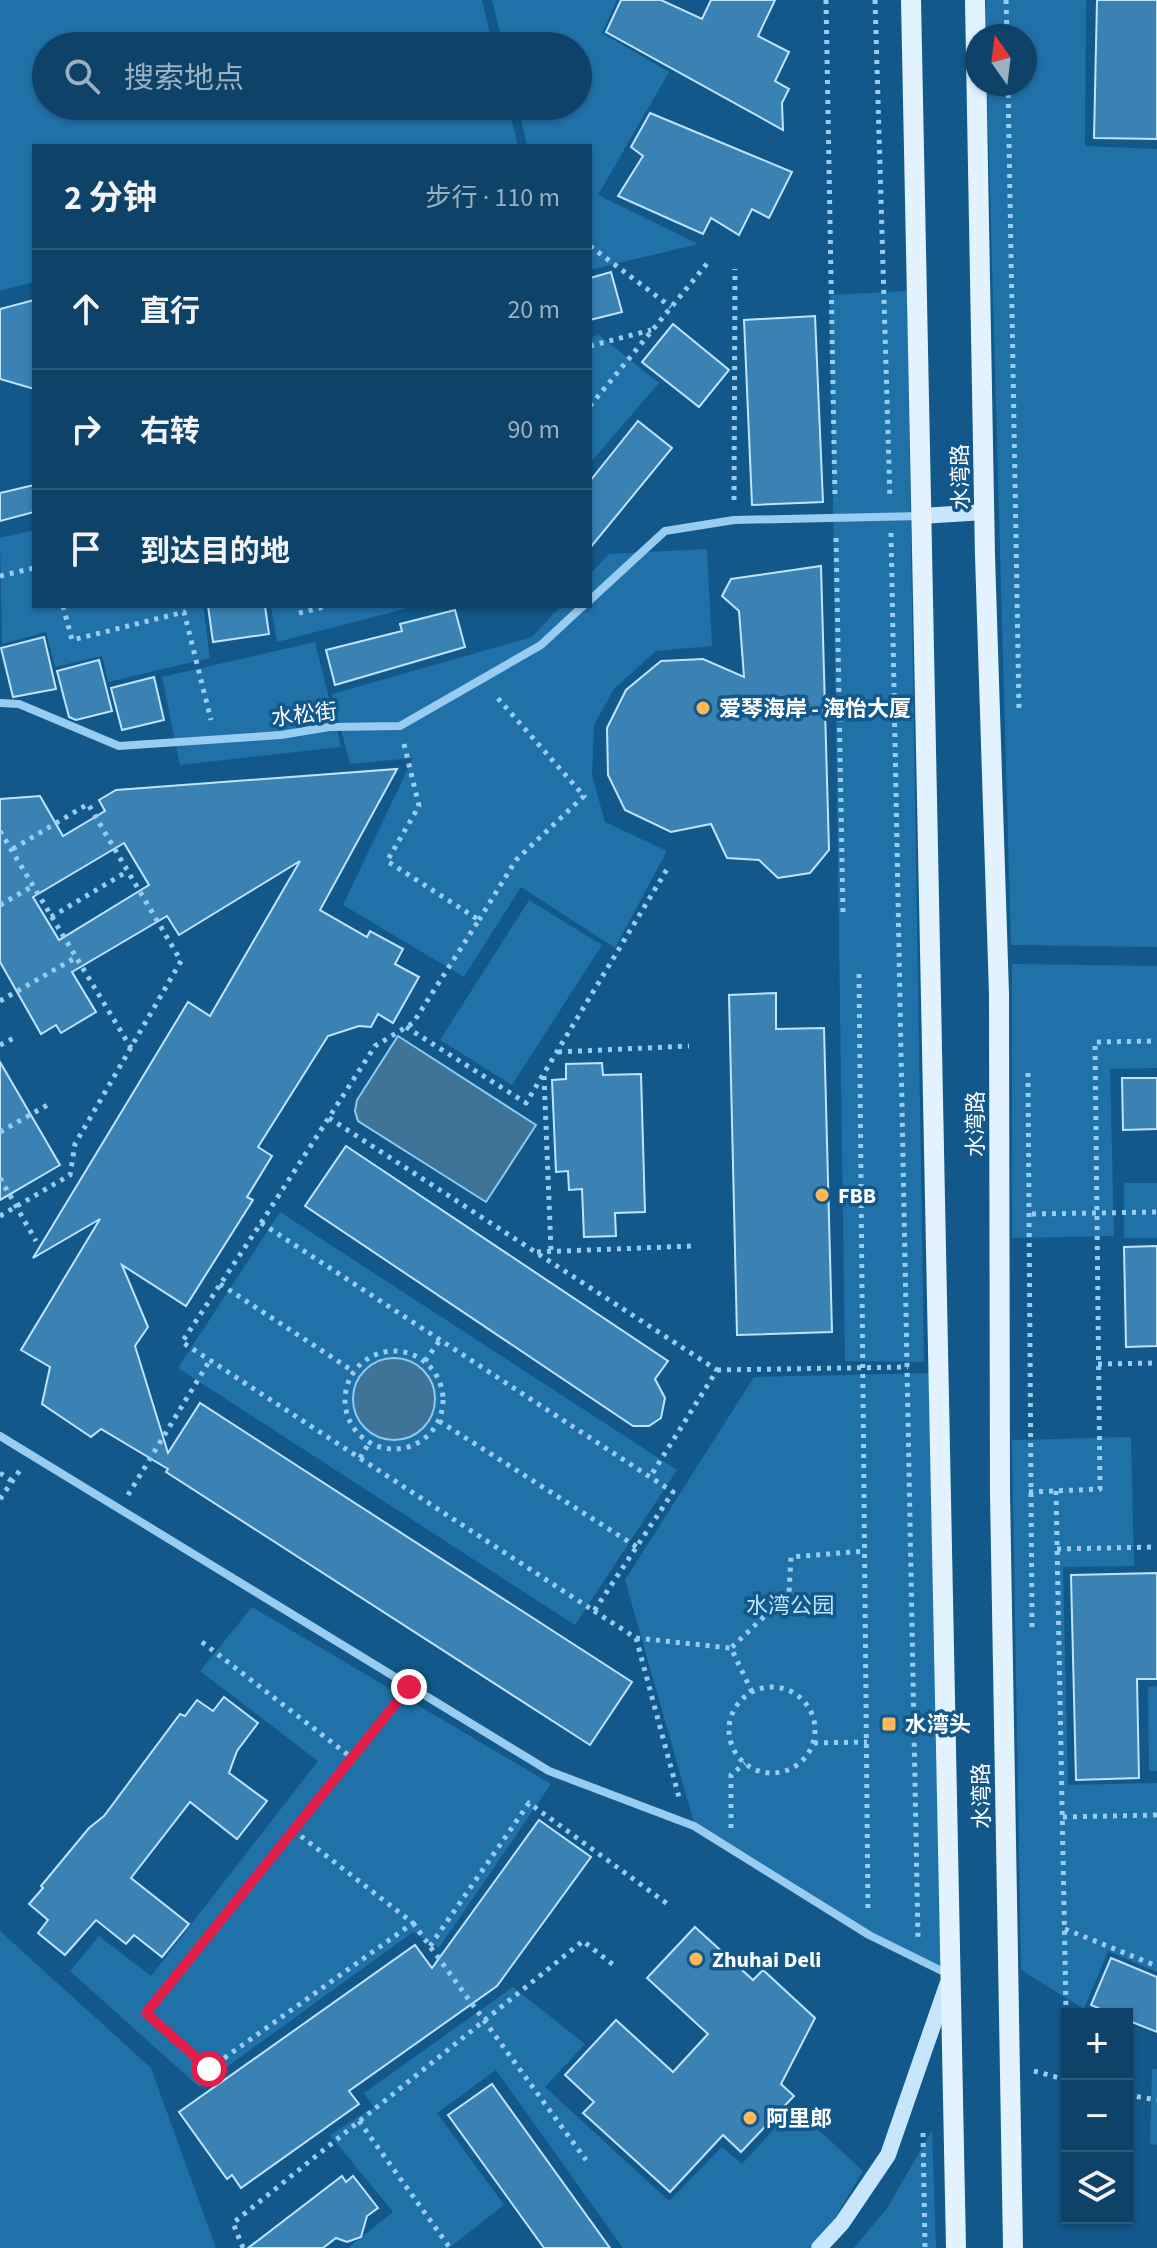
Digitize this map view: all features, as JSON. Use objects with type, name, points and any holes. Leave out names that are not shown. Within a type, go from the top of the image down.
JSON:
[{"type":"main road","name":"水湾路","points":[[911,0],[956,2248]]},
{"type":"main road","name":"水湾路","points":[[975,0],[999,994],[1000,1493],[1013,2248]]},
{"type":"street","points":[[592,598],[665,531],[734,520],[985,512]]},
{"type":"street","name":"水松街","points":[[0,703],[19,704],[119,746],[216,740],[329,727],[400,726],[541,645],[581,608]]},
{"type":"street","points":[[0,1436],[549,1771],[686,1823],[869,1935],[950,1976]]},
{"type":"street","name":"水湾路","points":[[819,2248],[842,2223],[888,2155],[950,1976]]},
{"type":"path","points":[[826,0],[843,913]]},
{"type":"path","points":[[875,0],[890,517],[918,1960]]},
{"type":"path","points":[[1006,0],[1007,24]]},
{"type":"path","points":[[592,248],[671,307]]},
{"type":"path","points":[[592,404],[710,260]]},
{"type":"path","points":[[734,520],[735,269]]},
{"type":"path","points":[[592,345],[653,330]]},
{"type":"path","points":[[0,576],[32,568]]},
{"type":"path","points":[[64,608],[72,640],[184,612],[216,740]]},
{"type":"path","points":[[299,613],[320,608]]},
{"type":"path","points":[[481,680],[584,796],[516,860],[413,1023],[375,1046],[182,1342],[636,1638],[731,1648],[789,1593],[791,1557],[865,1551]]},
{"type":"path","points":[[400,726],[419,806],[387,861],[479,920]]},
{"type":"path","points":[[0,1216],[70,1175],[75,1144],[181,961],[88,804],[11,850]]},
{"type":"path","points":[[0,831],[131,1048]]},
{"type":"path","points":[[406,1027],[526,1103],[669,866]]},
{"type":"path","points":[[51,917],[128,871]]},
{"type":"path","points":[[0,905],[33,886]]},
{"type":"path","points":[[0,1001],[75,958]]},
{"type":"path","points":[[859,974],[869,1935]]},
{"type":"path","points":[[0,1045],[14,1038]]},
{"type":"path","points":[[1000,1493],[1100,1489],[1095,1042],[1157,1041]]},
{"type":"path","points":[[557,1053],[689,1046]]},
{"type":"path","points":[[544,1073],[551,1251]]},
{"type":"path","points":[[0,1132],[51,1103]]},
{"type":"path","points":[[329,1118],[717,1370],[936,1367]]},
{"type":"path","points":[[0,1178],[36,1241]]},
{"type":"path","points":[[999,1215],[1157,1212]]},
{"type":"path","points":[[261,1223],[673,1492],[594,1611]]},
{"type":"path","points":[[536,1252],[693,1246]]},
{"type":"path","points":[[220,1284],[353,1371]]},
{"type":"path","points":[[425,1361],[440,1340]]},
{"type":"path","points":[[387,1351],[411,1353],[425,1361],[442,1388],[439,1421],[430,1434],[401,1449],[369,1443],[356,1433],[347,1419],[345,1386],[353,1371],[364,1360],[387,1351]]},
{"type":"path","points":[[119,1509],[210,1360]]},
{"type":"path","points":[[1098,1364],[1157,1363]]},
{"type":"path","points":[[650,1477],[717,1370]]},
{"type":"path","points":[[439,1421],[637,1547]]},
{"type":"path","points":[[360,1458],[369,1443]]},
{"type":"path","points":[[0,1499],[30,1454]]},
{"type":"path","points":[[0,1473],[12,1481]]},
{"type":"path","points":[[1056,1491],[1066,2008]]},
{"type":"path","points":[[1057,1549],[1157,1547]]},
{"type":"path","points":[[636,1638],[686,1823]]},
{"type":"path","points":[[202,1642],[352,1758]]},
{"type":"path","points":[[731,1648],[752,1692]]},
{"type":"path","points":[[409,1687],[146,2013],[209,2069],[413,1923]]},
{"type":"path","points":[[781,1688],[794,1693],[813,1715],[814,1743],[796,1766],[770,1773],[745,1763],[735,1752],[730,1726],[741,1701],[752,1692],[781,1688]]},
{"type":"path","points":[[814,1743],[867,1742]]},
{"type":"path","points":[[731,1849],[731,1775],[745,1763]]},
{"type":"path","points":[[430,1946],[529,1803],[669,1905]]},
{"type":"path","points":[[1063,1817],[1157,1815]]},
{"type":"path","points":[[293,1830],[413,1923],[586,2160]]},
{"type":"path","points":[[1065,1929],[1157,1966]]},
{"type":"path","points":[[243,2248],[233,2223],[583,1941],[616,1967]]},
{"type":"path","points":[[1133,2096],[1157,2100]]},
{"type":"path","points":[[359,2121],[450,2248]]},
{"type":"path","points":[[923,2125],[925,2248]]},
{"type":"green space","points":[[0,0],[482,0],[490,32],[32,32],[32,120],[512,120],[518,144],[32,144],[32,283],[0,291]]},
{"type":"green space","points":[[492,0],[617,0],[602,33],[669,72],[598,195],[698,244],[592,270],[592,144],[527,144],[521,120],[592,120],[592,32],[500,32]]},
{"type":"green space","points":[[986,0],[1086,0],[1085,146],[1157,149],[1157,947],[1011,945],[987,96],[1037,96],[1037,24],[986,24]]},
{"type":"green space","points":[[907,291],[924,1362],[845,1361],[830,295]]},
{"type":"green space","points":[[599,335],[659,383],[592,461],[592,337]]},
{"type":"green space","points":[[32,530],[32,608],[203,608],[210,658],[108,682],[102,656],[55,667],[46,632],[2,644],[0,538]]},
{"type":"green space","points":[[707,549],[712,646],[656,651],[614,689],[594,725],[592,775],[605,822],[667,851],[615,948],[521,887],[464,977],[343,905],[413,758],[350,764],[332,694],[532,637],[559,608],[592,608],[592,572],[609,554]]},
{"type":"green space","points":[[271,608],[408,608],[277,642]]},
{"type":"green space","points":[[315,642],[341,747],[180,765],[162,677]]},
{"type":"green space","points":[[529,900],[602,945],[512,1085],[440,1040]]},
{"type":"green space","points":[[1012,964],[1157,966],[1157,1068],[1110,1069],[1114,1236],[1012,1238]]},
{"type":"green space","points":[[1124,1183],[1157,1183],[1157,1238],[1124,1238]]},
{"type":"green space","points":[[280,1212],[677,1470],[575,1625],[178,1368]]},
{"type":"green space","name":"水湾公园","points":[[936,1373],[950,1974],[869,1935],[695,1826],[625,1580],[754,1377]]},
{"type":"green space","points":[[1131,1437],[1134,1566],[1063,1567],[1068,1785],[1157,1783],[1157,1972],[1108,1951],[1084,2008],[1021,1970],[1012,1440]]},
{"type":"green space","points":[[252,1607],[551,1784],[439,1948],[413,1932],[199,2087],[70,1971],[99,1936],[151,1976],[318,1761],[200,1671]]},
{"type":"green space","points":[[1157,1686],[1157,1771],[1149,1771],[1148,1687]]},
{"type":"green space","points":[[0,1931],[151,2068],[216,2248],[0,2248]]},
{"type":"green space","points":[[513,1987],[585,2044],[545,2087],[669,2201],[722,2147],[742,2164],[794,2107],[863,2171],[833,2221],[809,2248],[623,2248],[496,2070],[437,2113],[504,2205],[449,2248],[348,2248],[393,2212],[330,2135],[374,2107],[364,2093]]},
{"type":"green space","points":[[1152,2069],[1157,2069],[1157,2145],[1150,2144]]},
{"type":"green space","points":[[932,2130],[936,2248],[854,2248],[888,2207]]},
{"type":"shaded area","points":[[398,1036],[536,1125],[486,1202],[358,1121],[355,1111],[357,1100]]},
{"type":"shaded area","points":[[394,1358],[410,1361],[423,1370],[432,1383],[435,1399],[432,1415],[423,1428],[410,1437],[394,1440],[378,1437],[365,1428],[356,1415],[353,1399],[356,1383],[365,1370],[378,1361]]},
{"type":"building","points":[[621,0],[661,0],[702,19],[711,0],[775,0],[758,36],[789,52],[775,81],[789,89],[782,103],[783,130],[606,32]]},
{"type":"building","points":[[1097,0],[1157,0],[1157,139],[1094,138]]},
{"type":"building","points":[[650,113],[792,172],[769,218],[752,209],[739,235],[711,218],[703,234],[618,196],[643,156],[631,147]]},
{"type":"building","points":[[611,272],[622,312],[592,320],[592,277]]},
{"type":"building","points":[[32,301],[32,388],[0,379],[0,309]]},
{"type":"building","points":[[815,316],[823,502],[752,505],[744,320]]},
{"type":"building","points":[[673,324],[729,370],[699,407],[642,362]]},
{"type":"building","points":[[638,421],[672,448],[592,546],[592,478]]},
{"type":"building","points":[[32,485],[32,513],[0,521],[0,493]]},
{"type":"building","name":"爱琴海岸 - 海怡大厦","points":[[821,566],[829,850],[810,873],[778,878],[759,860],[727,858],[711,824],[671,832],[625,810],[608,775],[607,728],[626,690],[661,661],[703,659],[744,677],[739,611],[722,596],[731,579]]},
{"type":"building","points":[[208,608],[265,608],[269,634],[213,642]]},
{"type":"building","points":[[455,610],[465,647],[335,685],[326,650],[402,631],[400,624]]},
{"type":"building","points":[[44,637],[56,689],[13,697],[1,648]]},
{"type":"building","points":[[99,660],[112,711],[76,720],[69,717],[57,671]]},
{"type":"building","points":[[154,677],[164,720],[122,730],[111,688]]},
{"type":"building","points":[[397,769],[320,910],[367,937],[370,931],[403,949],[395,964],[419,977],[393,1023],[378,1014],[371,1027],[359,1026],[328,1036],[258,1147],[272,1156],[247,1197],[253,1200],[186,1306],[122,1265],[148,1327],[135,1346],[168,1453],[200,1403],[632,1682],[590,1745],[166,1472],[168,1469],[101,1429],[91,1437],[42,1404],[50,1367],[21,1350],[100,1219],[33,1258],[188,1002],[210,1016],[300,861],[179,935],[167,916],[72,972],[96,1012],[61,1033],[56,1025],[41,1034],[0,962],[0,799],[40,796],[63,836],[105,811],[99,800],[116,790]],"holes":[[[124,843],[149,885],[59,940],[33,897]]]},
{"type":"building","points":[[776,993],[776,1029],[824,1028],[832,1332],[737,1335],[729,995]]},
{"type":"building","points":[[0,1062],[60,1165],[0,1200]]},
{"type":"building","points":[[602,1063],[603,1075],[641,1074],[645,1212],[615,1213],[616,1236],[584,1237],[582,1189],[569,1190],[568,1171],[556,1172],[552,1080],[566,1079],[566,1064]]},
{"type":"building","points":[[1122,1078],[1157,1078],[1157,1129],[1123,1130]]},
{"type":"building","points":[[346,1146],[668,1361],[655,1379],[665,1398],[661,1418],[649,1426],[633,1426],[305,1206]]},
{"type":"building","points":[[1157,1246],[1157,1346],[1126,1347],[1124,1247]]},
{"type":"building","points":[[1157,1573],[1157,1679],[1137,1679],[1139,1778],[1076,1780],[1071,1575]]},
{"type":"building","points":[[224,1697],[258,1723],[237,1751],[229,1773],[267,1801],[237,1839],[190,1802],[131,1878],[189,1924],[162,1957],[134,1935],[126,1944],[96,1920],[65,1955],[38,1933],[48,1920],[29,1904],[89,1828],[104,1816],[180,1714],[185,1716],[197,1700],[213,1711]]},
{"type":"building","points":[[539,1820],[591,1857],[497,1986],[349,2091],[359,2104],[241,2188],[232,2175],[227,2179],[179,2112],[415,1945],[432,1968]]},
{"type":"building","points":[[695,1927],[753,1980],[763,1970],[815,2018],[781,2084],[794,2096],[741,2152],[723,2135],[670,2192],[583,2113],[594,2102],[565,2075],[616,2020],[673,2072],[708,2034],[647,1978]]},
{"type":"building","points":[[1111,1958],[1157,1977],[1157,2032],[1133,2022],[1133,2008],[1098,2008],[1091,2005]]},
{"type":"building","points":[[492,2084],[610,2248],[544,2248],[448,2115]]},
{"type":"building","points":[[342,2176],[346,2182],[353,2176],[378,2208],[367,2216],[361,2237],[347,2242],[336,2238],[323,2248],[248,2248]]},
{"type":"place","name":"爱琴海岸 - 海怡大厦","points":[[703,708]]},
{"type":"place","name":"FBB","points":[[822,1195]]},
{"type":"place","name":"水湾头","points":[[889,1724]]},
{"type":"place","name":"Zhuhai Deli","points":[[696,1959]]},
{"type":"place","name":"阿里郎","points":[[750,2118]]},
{"type":"route","points":[[209,2069],[146,2013],[409,1687]]}]
